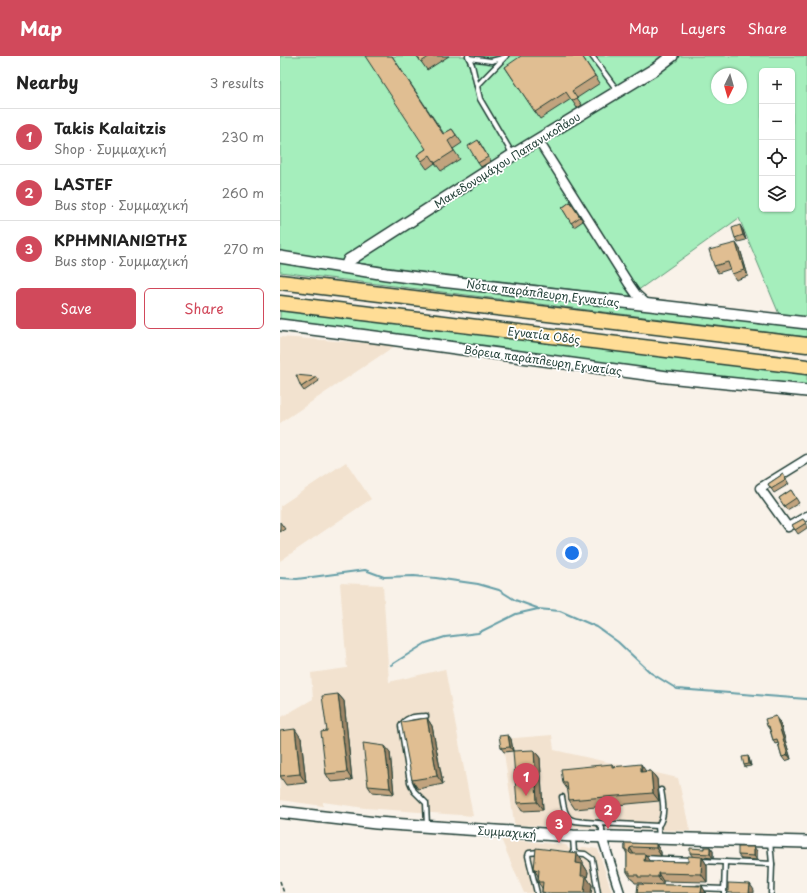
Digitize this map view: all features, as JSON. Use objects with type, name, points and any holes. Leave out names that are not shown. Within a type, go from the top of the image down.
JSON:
[{"type":"highway","name":"Εγνατία Οδός","points":[[280,282],[807,345]]},
{"type":"highway","name":"Εγνατία Οδός","points":[[280,303],[807,366]]},
{"type":"street","name":"Μακεδονομάχου Παπανικολάου","points":[[346,267],[350,260],[354,257],[513,155],[655,69],[672,56]]},
{"type":"street","points":[[538,140],[629,284],[636,294],[648,305]]},
{"type":"street","name":"Νότια παράπλευρη Εγνατίας","points":[[280,257],[441,281],[807,323]]},
{"type":"street","name":"Βόρεια παράπλευρη Εγνατίας","points":[[280,325],[659,376],[807,390]]},
{"type":"street","points":[[807,459],[760,488],[788,527],[807,516]]},
{"type":"street","name":"Συμμαχική","points":[[280,812],[376,823],[573,836],[807,842]]},
{"type":"street","points":[[602,837],[620,893]]},
{"type":"lane","points":[[505,56],[491,61],[469,57],[480,99],[513,155]]},
{"type":"lane","points":[[477,86],[505,56]]},
{"type":"lane","points":[[592,56],[618,91]]},
{"type":"lane","points":[[426,716],[408,718],[401,726],[410,782],[414,791],[426,803],[427,826]]},
{"type":"lane","points":[[659,839],[658,826],[661,823],[663,815],[661,790]]},
{"type":"lane","points":[[562,796],[565,815],[570,820],[658,826]]},
{"type":"lane","points":[[598,823],[602,828],[602,837]]},
{"type":"lane","points":[[573,836],[574,853]]},
{"type":"lane","points":[[770,841],[772,864],[771,893]]},
{"type":"lane","points":[[538,893],[528,856],[529,853],[533,852],[547,852]]},
{"type":"lane","points":[[567,853],[585,854],[592,859],[598,893]]},
{"type":"lane","points":[[638,858],[772,864]]},
{"type":"lane","points":[[692,888],[724,891],[725,862]]},
{"type":"path","points":[[280,881],[284,893]]},
{"type":"shaded area","points":[[280,337],[396,345],[280,423]]},
{"type":"shaded area","points":[[346,462],[371,499],[280,561],[280,506]]},
{"type":"shaded area","points":[[340,583],[383,585],[389,682],[445,669],[473,816],[365,808],[323,802],[323,806],[280,800],[280,718],[313,699],[311,673],[347,668]]},
{"type":"shaded area","points":[[552,735],[554,750],[678,778],[690,831],[515,825],[502,739]]},
{"type":"shaded area","points":[[501,839],[566,845],[569,849],[580,849],[583,847],[598,849],[612,893],[524,893]]},
{"type":"green space","points":[[280,56],[807,56],[807,317],[779,314],[739,218],[630,296],[414,271],[280,252]]},
{"type":"green space","points":[[280,261],[807,327],[807,337],[280,272]]},
{"type":"green space","points":[[280,310],[807,373],[807,387],[686,375],[459,343],[280,322]]},
{"type":"building","points":[[365,56],[392,56],[443,134],[452,129],[456,135],[448,141],[454,151],[435,163],[430,155],[422,161],[417,155],[426,149]]},
{"type":"building","points":[[417,56],[430,56],[421,62]]},
{"type":"building","points":[[521,56],[582,56],[595,76],[572,91],[577,98],[572,101],[566,92],[535,112],[505,67]]},
{"type":"building","points":[[478,140],[488,157],[478,163],[468,146]]},
{"type":"building","points":[[570,202],[580,217],[571,223],[562,208]]},
{"type":"building","points":[[740,225],[743,235],[735,238],[732,228]]},
{"type":"building","points":[[736,243],[744,270],[732,274],[728,262],[714,266],[709,250]]},
{"type":"building","points":[[296,375],[316,377],[301,387]]},
{"type":"building","points":[[783,474],[786,480],[771,489],[768,484]]},
{"type":"building","points":[[791,490],[796,498],[784,506],[779,498]]},
{"type":"building","points":[[803,519],[806,523],[795,530],[792,525]]},
{"type":"building","points":[[338,694],[347,772],[326,774],[321,732],[327,731],[322,696]]},
{"type":"building","points":[[776,716],[788,755],[782,757],[777,739],[773,740],[769,726],[767,726],[765,719]]},
{"type":"building","points":[[427,718],[437,776],[412,780],[401,722]]},
{"type":"building","points":[[295,729],[300,774],[280,776],[280,731]]},
{"type":"building","points":[[508,735],[510,747],[501,748],[499,736]]},
{"type":"building","points":[[363,743],[385,746],[390,788],[368,786]]},
{"type":"building","points":[[534,750],[537,802],[517,803],[513,751]]},
{"type":"building","points":[[748,756],[749,764],[744,765],[742,757]]},
{"type":"building","points":[[612,764],[612,767],[641,764],[641,772],[651,771],[653,793],[569,800],[567,783],[563,783],[561,769]]},
{"type":"building","points":[[625,843],[656,844],[656,848],[630,848],[629,852],[631,854],[645,854],[644,861],[688,862],[688,856],[702,857],[701,874],[658,873],[658,877],[638,877],[638,875],[630,875],[630,872],[627,872],[627,850],[625,850]]},
{"type":"building","points":[[704,847],[710,847],[710,854],[690,853],[690,848],[704,849]]},
{"type":"building","points":[[738,847],[754,847],[754,856],[738,855]]},
{"type":"building","points":[[536,848],[577,853],[576,863],[582,864],[581,876],[586,876],[584,893],[542,892],[543,882],[538,882],[539,870],[534,869]]},
{"type":"building","points":[[728,883],[750,884],[749,893],[728,893]]},
{"type":"building","points":[[638,884],[702,886],[701,893],[637,893]]},
{"type":"waterway","points":[[280,578],[297,579],[365,570],[384,577],[414,576],[436,578],[478,584],[499,590],[515,600],[537,608]]},
{"type":"waterway","points":[[391,665],[426,643],[445,637],[478,633],[516,614],[538,609],[560,611],[597,627],[618,642],[651,673],[677,689],[807,699]]},
{"type":"place","name":"Takis Kalaitzis","points":[[526,796]]},
{"type":"place","name":"LASTEF","points":[[608,829]]},
{"type":"place","name":"ΚΡΗΜΝΙΑΝΙΩΤΗΣ","points":[[559,843]]}]
